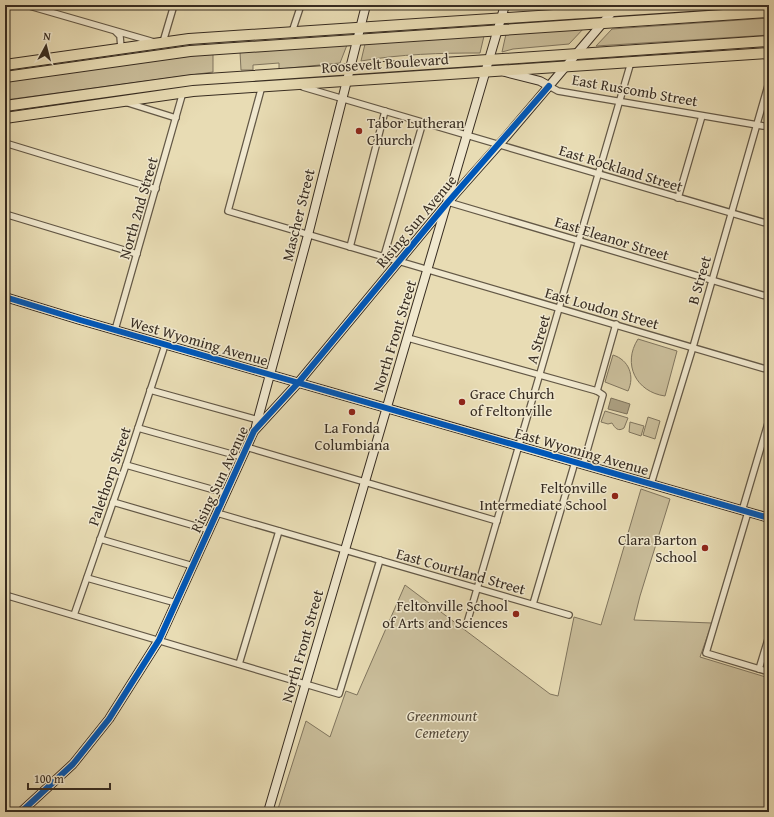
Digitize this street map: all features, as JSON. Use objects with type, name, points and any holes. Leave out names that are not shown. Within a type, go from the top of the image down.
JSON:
[{"type":"highway","points":[[5,65],[121,48],[229,36],[453,22],[616,8],[705,5]]},
{"type":"highway","points":[[734,5],[769,11]]},
{"type":"highway","name":"Roosevelt Boulevard","points":[[5,77],[174,52],[769,11]]},
{"type":"highway","points":[[407,36],[453,22]]},
{"type":"highway","name":"Roosevelt Boulevard","points":[[5,106],[155,84],[214,78],[769,42]]},
{"type":"highway","name":"Roosevelt Boulevard","points":[[5,118],[183,92],[769,53]]},
{"type":"highway","points":[[75,55],[122,60]]},
{"type":"highway","points":[[406,65],[456,74]]},
{"type":"highway","points":[[122,101],[155,84]]},
{"type":"street","points":[[26,5],[38,7],[116,32],[161,43],[174,5]]},
{"type":"street","points":[[292,32],[301,5]]},
{"type":"street","name":"Mascher Street","points":[[254,431],[308,235],[366,5]]},
{"type":"street","name":"North Front Street","points":[[268,812],[505,5]]},
{"type":"street","name":"Rising Sun Avenue","points":[[21,812],[73,764],[109,719],[159,640],[254,431],[298,383],[400,262],[448,202],[616,8]]},
{"type":"street","points":[[116,32],[120,36],[121,48]]},
{"type":"street","name":"A Street","points":[[467,623],[631,62]]},
{"type":"street","name":"East Ruscomb Street","points":[[499,71],[540,81],[558,91],[769,127]]},
{"type":"street","name":"B Street","points":[[651,484],[693,347],[769,82]]},
{"type":"street","name":"East Rockland Street","points":[[295,84],[769,224]]},
{"type":"street","name":"East Loudon Street","points":[[262,86],[228,211],[769,370]]},
{"type":"street","name":"North 2nd Street","points":[[114,330],[183,92]]},
{"type":"street","points":[[122,101],[176,118]]},
{"type":"street","points":[[350,246],[384,111]]},
{"type":"street","points":[[678,198],[702,116]]},
{"type":"street","points":[[384,256],[423,122]]},
{"type":"street","points":[[5,143],[156,189]]},
{"type":"street","name":"East Eleanor Street","points":[[448,202],[769,297]]},
{"type":"street","points":[[5,214],[137,254]]},
{"type":"street","name":"West Wyoming Avenue","points":[[5,297],[165,345],[387,408]]},
{"type":"street","points":[[597,392],[616,324]]},
{"type":"street","points":[[408,338],[540,375],[603,395],[583,465]]},
{"type":"street","name":"Palethorp Street","points":[[74,615],[126,466],[165,345]]},
{"type":"street","points":[[150,390],[258,420]]},
{"type":"street","name":"East Wyoming Avenue","points":[[387,408],[769,518]]},
{"type":"street","points":[[769,420],[706,653],[769,672]]},
{"type":"street","points":[[138,428],[242,457]]},
{"type":"street","points":[[246,447],[497,521]]},
{"type":"street","points":[[533,604],[574,462]]},
{"type":"street","points":[[126,466],[226,493]]},
{"type":"street","points":[[113,502],[209,530]]},
{"type":"street","name":"East Courtland Street","points":[[217,513],[569,615]]},
{"type":"street","points":[[239,664],[280,531]]},
{"type":"street","points":[[100,539],[193,566]]},
{"type":"street","points":[[5,595],[339,694],[380,560]]},
{"type":"street","points":[[87,578],[176,603]]},
{"type":"street","points":[[759,669],[769,636]]},
{"type":"green space","points":[[769,18],[769,35],[596,46],[612,29]]},
{"type":"green space","points":[[585,27],[569,44],[513,49],[502,52],[506,34]]},
{"type":"green space","points":[[484,36],[480,53],[420,54],[361,61],[365,44]]},
{"type":"green space","points":[[347,45],[340,63],[279,69],[279,63],[253,65],[253,70],[241,70],[240,52]]},
{"type":"green space","points":[[213,53],[213,72],[5,100],[5,81]]},
{"type":"green space","points":[[638,339],[677,351],[665,396],[646,389],[639,383],[635,375],[631,358],[633,348]]},
{"type":"green space","points":[[613,355],[619,357],[629,369],[631,380],[628,391],[605,382]]},
{"type":"green space","points":[[605,411],[628,418],[624,428],[618,429],[612,423],[608,424],[601,422]]},
{"type":"green space","points":[[648,417],[660,421],[655,439],[643,435]]},
{"type":"green space","points":[[630,422],[644,426],[641,436],[629,432]]},
{"type":"green space","name":"Greenmount Cemetery","points":[[641,489],[670,499],[634,620],[712,623],[700,657],[769,678],[769,812],[277,812],[306,721],[330,737],[346,691],[357,695],[405,585],[550,694],[558,696],[574,617],[601,625]]},
{"type":"shaded area","points":[[611,398],[630,404],[627,414],[608,409]]},
{"type":"cycle path","points":[[21,812],[73,764],[109,719],[159,640],[254,431],[298,383],[448,202],[549,86]]},
{"type":"cycle path","points":[[5,297],[80,320],[769,518]]},
{"type":"place","name":"Tabor Lutheran Church","points":[[359,131]]},
{"type":"place","name":"Grace Church of Feltonville","points":[[462,402]]},
{"type":"place","name":"La Fonda Columbiana","points":[[352,412]]},
{"type":"place","name":"Feltonville Intermediate School","points":[[615,496]]},
{"type":"place","name":"Clara Barton School","points":[[705,548]]},
{"type":"place","name":"Feltonville School of Arts and Sciences","points":[[516,614]]}]
